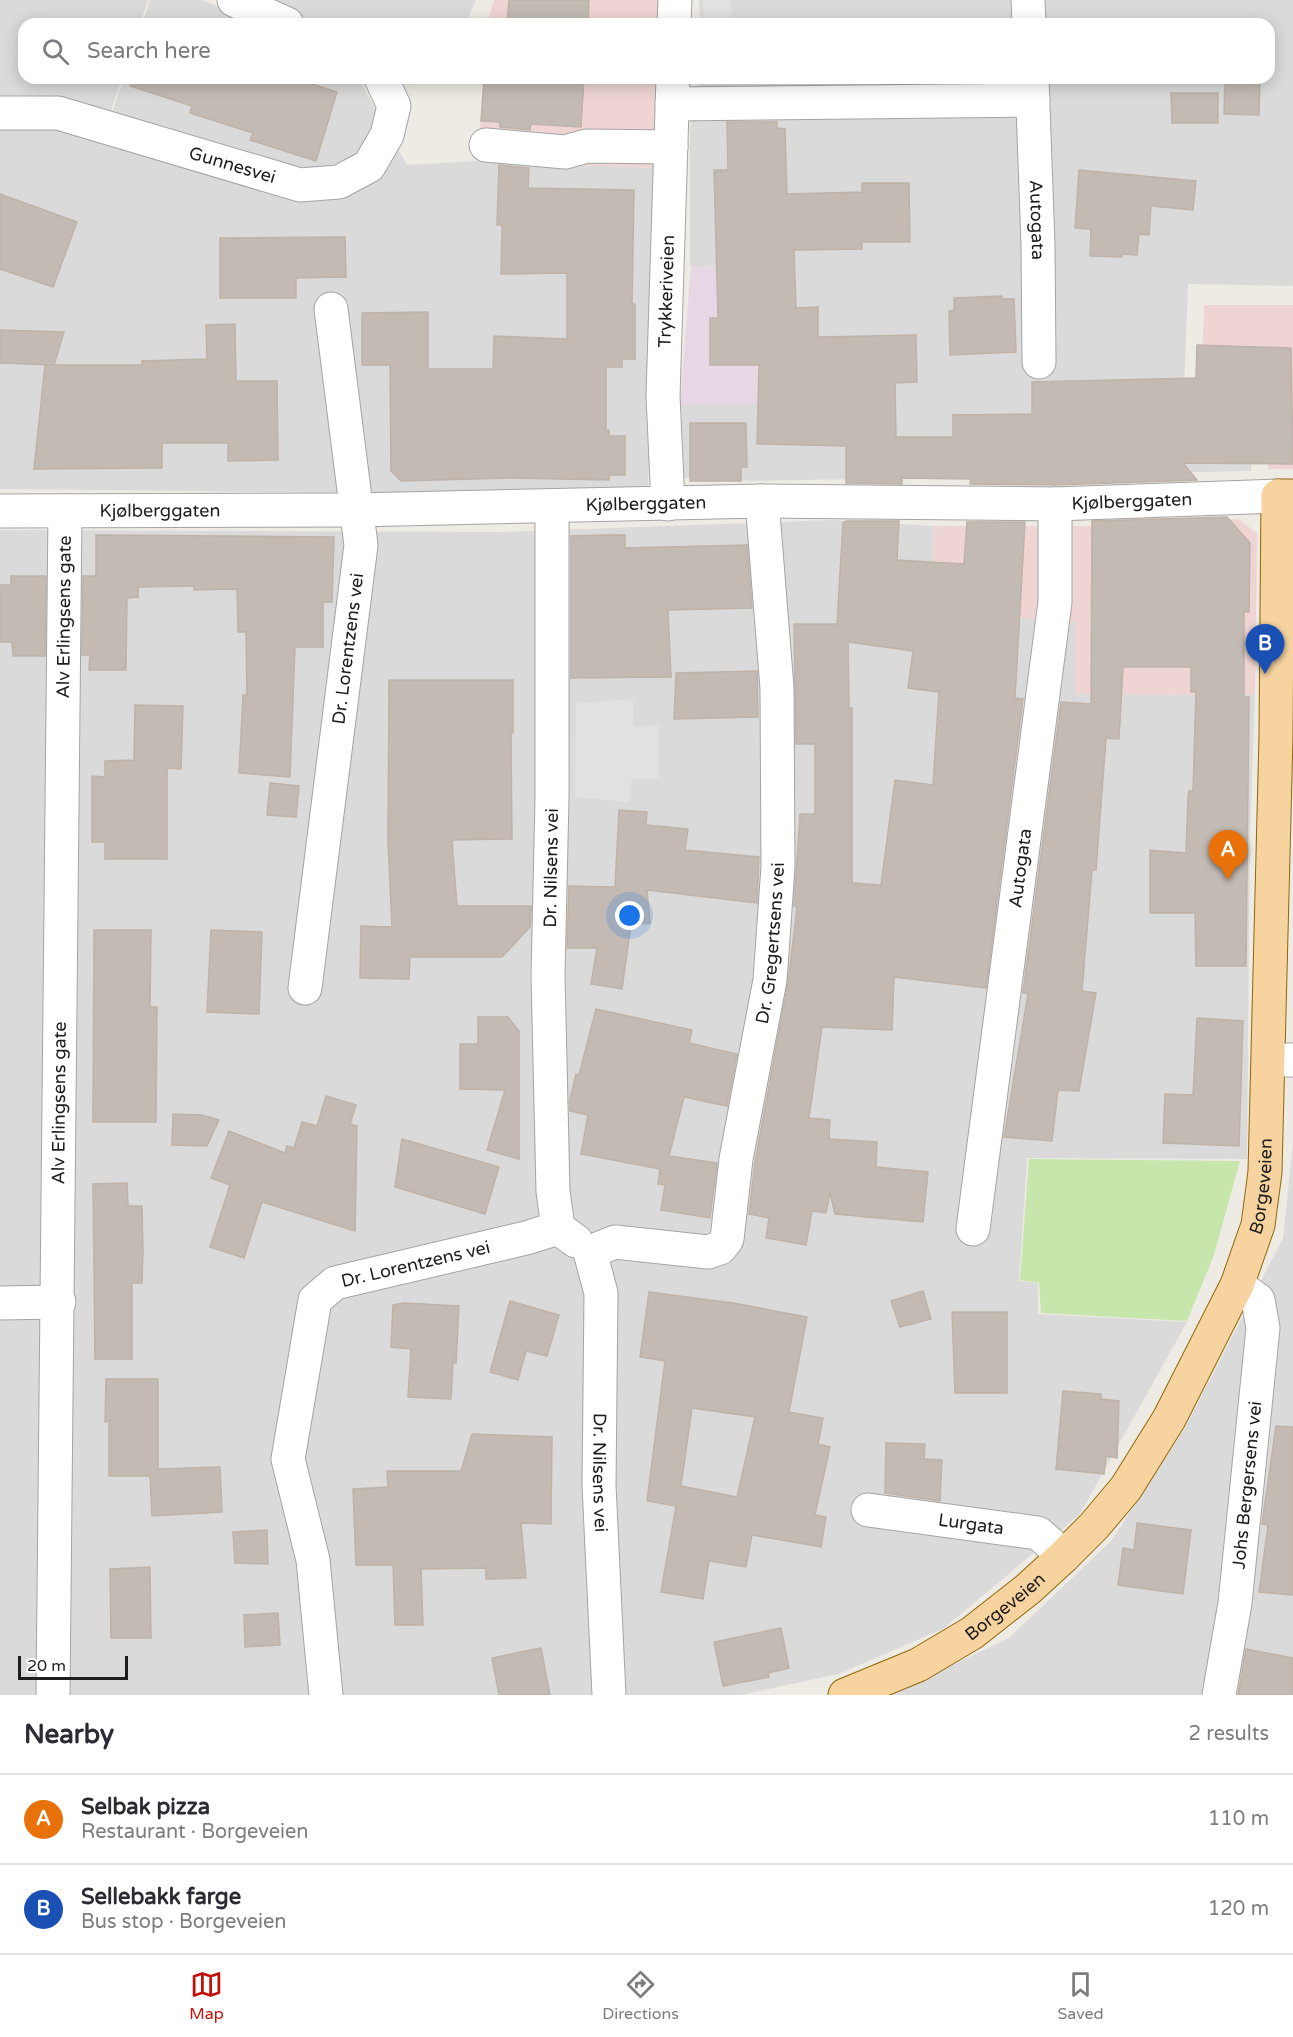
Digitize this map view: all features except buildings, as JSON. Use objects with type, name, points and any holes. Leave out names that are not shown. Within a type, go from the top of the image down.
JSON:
[{"type":"main road","name":"Borgeveien","points":[[845,1695],[918,1665],[972,1633],[1028,1589],[1094,1526],[1126,1488],[1169,1419],[1237,1285],[1258,1225],[1281,1060],[1286,496]]},
{"type":"street","points":[[234,0],[274,18]]},
{"type":"street","points":[[674,18],[675,0]]},
{"type":"street","points":[[1028,0],[1029,18]]},
{"type":"street","name":"Gunnesvei","points":[[0,113],[58,113],[300,185],[339,182],[369,166],[387,135],[394,106],[384,84]]},
{"type":"street","points":[[672,91],[1033,89]]},
{"type":"street","name":"Autogata","points":[[1033,89],[1039,362]]},
{"type":"street","name":"Trykkeriveien","points":[[668,504],[663,396],[672,91]]},
{"type":"street","points":[[486,145],[565,152],[587,146],[671,147]]},
{"type":"street","name":"Dr. Lorentzens vei","points":[[305,988],[361,545],[331,309]]},
{"type":"street","name":"Kjølberggaten","points":[[0,511],[552,508],[762,501],[1055,504],[1286,496]]},
{"type":"street","name":"Dr. Gregertsens vei","points":[[590,1252],[615,1242],[708,1252],[720,1248],[727,1239],[736,1159],[770,980],[778,867],[777,688],[762,501]]},
{"type":"street","name":"Autogata","points":[[973,1228],[1055,602],[1055,504]]},
{"type":"street","name":"Dr. Nilsens vei","points":[[552,508],[552,798],[548,975],[553,1191],[558,1228]]},
{"type":"street","name":"Alv Erlingsens gate","points":[[53,1695],[59,1302],[65,511]]},
{"type":"street","points":[[558,1228],[590,1252]]},
{"type":"street","name":"Dr. Lorentzens vei","points":[[326,1695],[313,1560],[288,1459],[315,1300],[336,1282],[526,1238],[558,1228]]},
{"type":"street","name":"Dr. Nilsens vei","points":[[590,1252],[601,1293],[599,1485],[609,1695]]},
{"type":"street","name":"Johs Bergersens vei","points":[[1219,1695],[1235,1603],[1263,1328],[1258,1299],[1237,1285]]},
{"type":"street","points":[[0,1303],[59,1302]]},
{"type":"street","name":"Lurgata","points":[[868,1509],[1038,1533],[1064,1556]]},
{"type":"shaded area","points":[[0,0],[148,0],[142,18],[18,18],[18,84],[120,84],[111,111],[59,101],[0,100]]},
{"type":"shaded area","points":[[150,0],[203,0],[243,18],[144,18]]},
{"type":"shaded area","points":[[261,0],[476,0],[468,18],[306,18]]},
{"type":"shaded area","points":[[494,0],[658,0],[658,18],[489,18]]},
{"type":"shaded area","points":[[699,0],[1293,0],[1293,286],[1188,284],[1184,390],[1255,396],[1251,471],[754,481],[684,478],[681,404],[795,402],[796,268],[690,266],[690,128],[698,84],[1275,84],[1275,18],[700,18]]},
{"type":"shaded area","points":[[703,0],[731,0],[732,18],[704,18]]},
{"type":"shaded area","points":[[122,84],[361,84],[407,165],[477,161],[658,168],[648,488],[544,495],[0,489],[0,125],[73,125],[103,138]]},
{"type":"shaded area","points":[[483,84],[658,84],[658,168],[477,161]]},
{"type":"shaded area","points":[[691,266],[796,269],[796,403],[680,405]]},
{"type":"shaded area","points":[[1204,305],[1293,305],[1293,469],[1268,469],[1269,384],[1202,376]]},
{"type":"shaded area","points":[[1238,519],[1257,533],[1255,695],[1075,694],[1076,623],[931,609],[934,526],[1091,526]]},
{"type":"shaded area","points":[[833,520],[934,526],[931,609],[1077,623],[1076,694],[1255,695],[1250,832],[1247,1159],[1027,1158],[1019,1281],[1038,1283],[1038,1314],[1187,1322],[1080,1514],[943,1629],[838,1674],[741,1695],[0,1695],[0,530],[501,532]]},
{"type":"shaded area","points":[[633,699],[633,726],[659,725],[658,779],[632,779],[629,802],[575,797],[576,703]]},
{"type":"shaded area","points":[[1293,1144],[1293,1695],[889,1695],[1009,1638],[1111,1541],[1185,1428],[1283,1238]]},
{"type":"green space","points":[[1029,1159],[1240,1161],[1214,1255],[1187,1321],[1041,1313],[1039,1283],[1020,1280]]},
{"type":"place","name":"Sellebakk farge","points":[[1265,674]]},
{"type":"place","name":"Selbak pizza","points":[[1228,880]]}]
